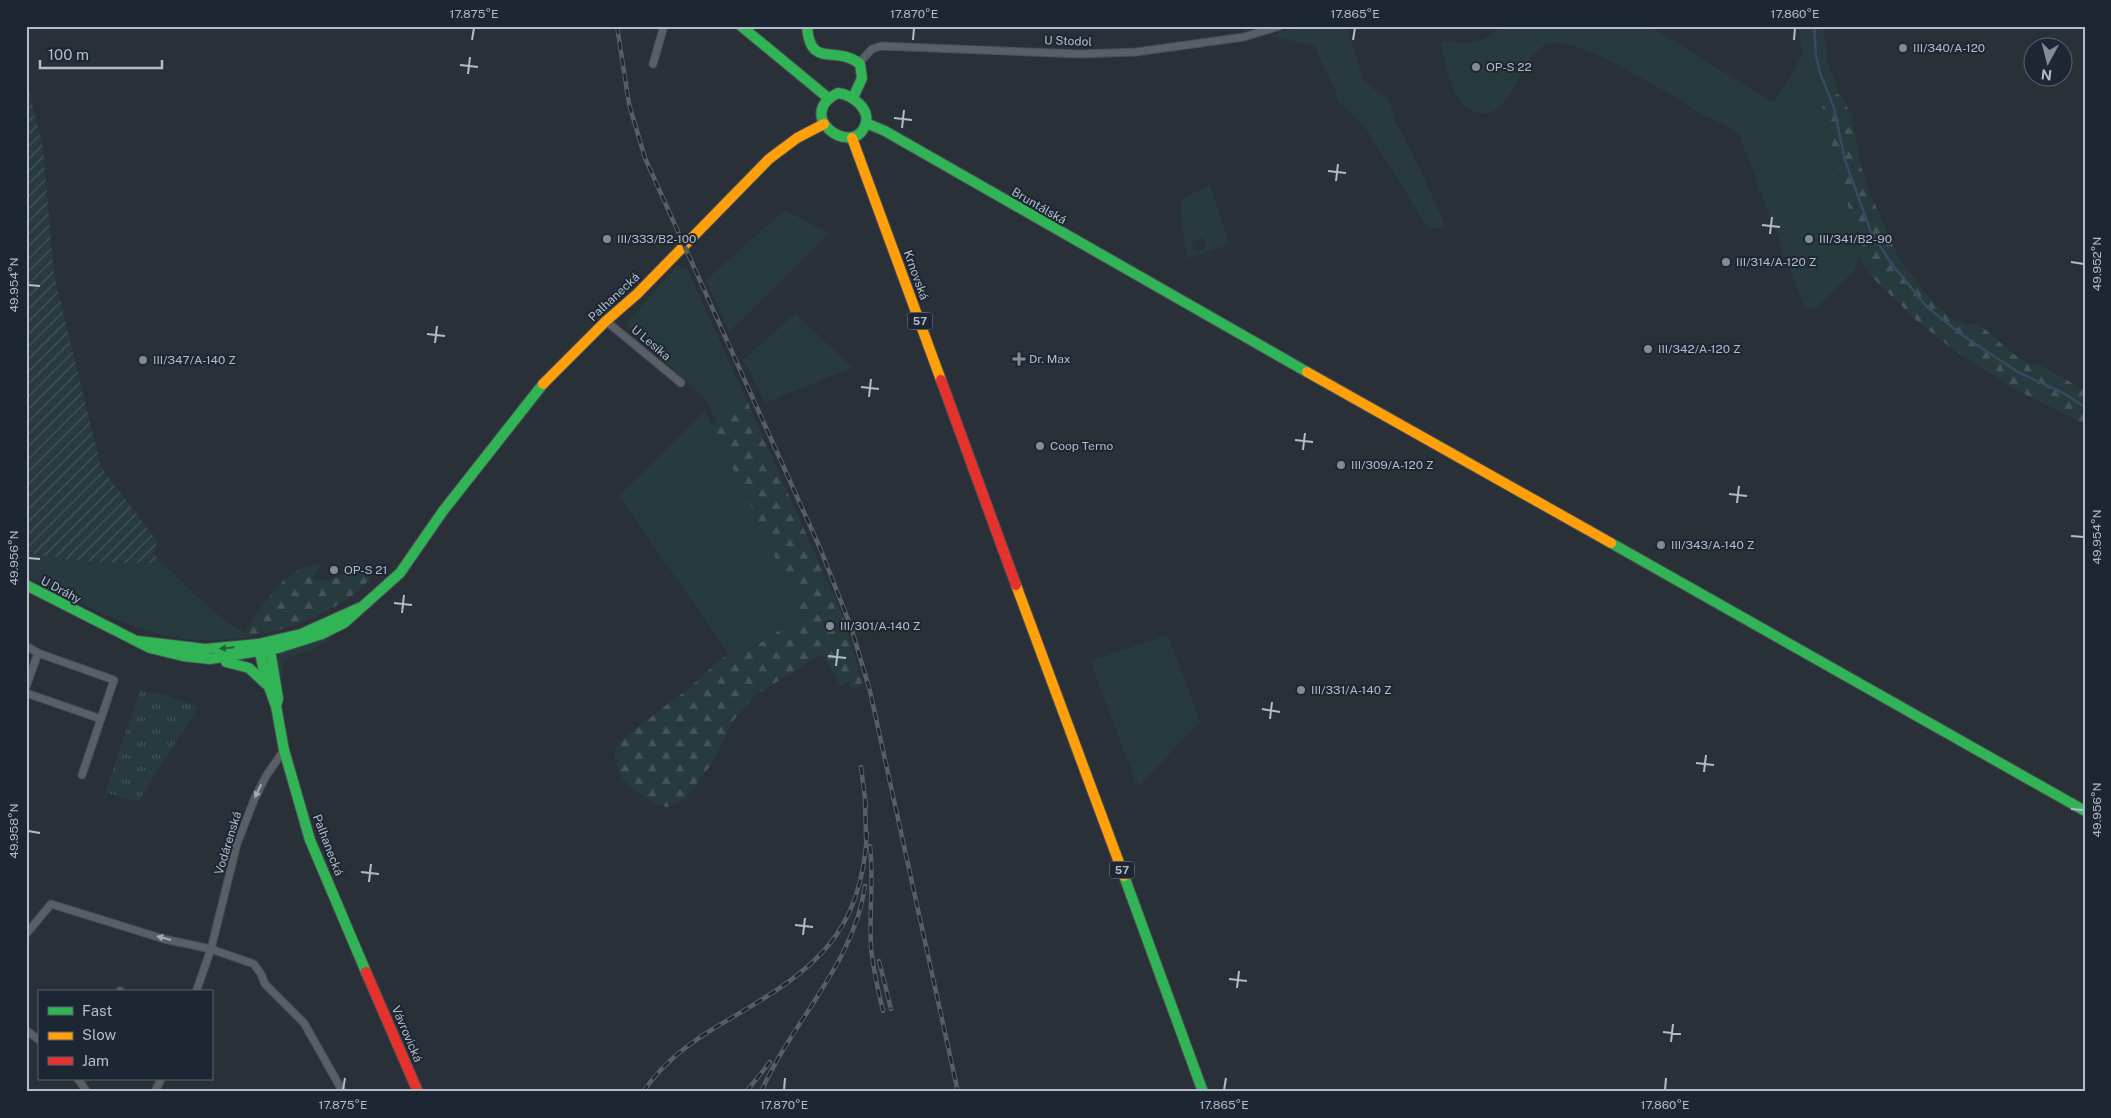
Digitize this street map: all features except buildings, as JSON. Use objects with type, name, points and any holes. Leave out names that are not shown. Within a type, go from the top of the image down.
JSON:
[{"type":"main road","points":[[741,26],[827,97]]},
{"type":"main road","points":[[807,26],[807,42],[811,49],[818,52],[850,57],[859,63],[862,68],[862,78],[853,98]]},
{"type":"main road","points":[[841,93],[853,98],[864,109],[866,123],[862,132],[852,138],[841,138],[824,124],[821,118],[821,108],[827,97],[841,93]]},
{"type":"main road","name":"Bruntálská","points":[[866,123],[894,136],[2085,811]]},
{"type":"main road","name":"Palhanecká","points":[[264,647],[322,634],[344,623],[400,573],[443,511],[542,384],[671,261],[764,164],[789,144],[824,124]]},
{"type":"main road","name":"Krnovská","points":[[852,138],[1203,1092]]},
{"type":"main road","name":"U Dráhy","points":[[26,585],[150,648],[183,656],[210,659]]},
{"type":"main road","points":[[136,641],[152,641],[205,649],[264,647]]},
{"type":"main road","points":[[210,659],[264,647]]},
{"type":"main road","name":"Palhanecká","points":[[264,647],[269,688],[276,706],[284,750],[310,840],[374,987]]},
{"type":"main road","name":"Palhanecká","points":[[264,647],[278,698],[276,706]]},
{"type":"main road","points":[[210,659],[243,664],[257,673],[269,688]]},
{"type":"main road","name":"Vávrovická","points":[[374,987],[418,1092]]},
{"type":"street","points":[[654,64],[664,26]]},
{"type":"street","name":"U Stodol","points":[[859,63],[872,49],[881,46],[1080,54],[1136,52],[1244,37],[1280,26]]},
{"type":"street","name":"U Lesíka","points":[[606,321],[681,383]]},
{"type":"street","points":[[26,646],[38,653],[114,680],[82,775]]},
{"type":"street","points":[[26,687],[38,653]]},
{"type":"street","points":[[26,693],[101,719]]},
{"type":"street","name":"Vodárenská","points":[[197,990],[211,949],[237,844],[262,784],[284,750]]},
{"type":"street","points":[[26,934],[51,904],[164,939],[211,949],[254,964],[269,990],[304,1023],[343,1092]]},
{"type":"street","points":[[26,1030],[38,1039]]},
{"type":"street","points":[[79,1080],[87,1092]]},
{"type":"street","points":[[155,1092],[161,1080]]},
{"type":"green space","points":[[1298,26],[1346,26],[1363,79],[1372,88],[1388,98],[1394,119],[1413,154],[1446,227],[1429,229],[1366,129],[1337,100],[1335,90],[1314,46],[1270,36]]},
{"type":"green space","points":[[1500,26],[1650,26],[1774,103],[1803,54],[1798,26],[1822,26],[1828,63],[1839,92],[1822,107],[1846,200],[1873,278],[1858,259],[1855,270],[1816,308],[1808,310],[1804,307],[1739,134],[1618,65],[1581,48],[1552,43],[1541,48],[1532,57],[1510,95],[1501,105],[1491,112],[1479,113],[1470,109],[1462,103],[1456,94],[1448,73],[1441,43],[1447,41],[1461,43],[1477,41],[1494,33]]},
{"type":"green space","points":[[26,78],[43,148],[54,275],[101,467],[157,541],[154,554],[162,563],[94,562],[26,552]]},
{"type":"green space","points":[[1839,92],[1852,116],[1860,163],[1867,186],[1898,257],[1930,299],[1949,317],[1967,324],[1979,324],[2012,353],[2029,364],[2036,364],[2048,369],[2085,391],[2085,424],[2009,386],[1961,355],[1919,323],[1873,278],[1846,200],[1822,107]]},
{"type":"green space","points":[[1210,185],[1230,244],[1187,259],[1180,202],[1189,195]],"holes":[[[1201,238],[1206,241],[1206,247],[1197,251],[1194,250],[1192,243]]]},
{"type":"green space","points":[[785,210],[829,234],[729,332],[706,280]]},
{"type":"green space","points":[[678,265],[683,270],[687,268],[747,401],[717,423],[707,401],[625,325]]},
{"type":"green space","points":[[796,313],[852,368],[765,403],[743,360]]},
{"type":"green space","points":[[747,401],[843,617],[863,686],[851,688],[849,682],[841,686],[822,654],[754,696],[733,721],[712,763],[686,798],[667,807],[654,804],[633,789],[619,774],[615,757],[618,743],[686,691],[729,654],[734,660],[803,615],[712,426]]},
{"type":"green space","points":[[705,411],[803,615],[733,660],[619,496]]},
{"type":"green space","points":[[26,552],[94,562],[162,563],[193,593],[230,624],[254,635],[241,638],[199,640],[147,631],[122,622],[26,575]]},
{"type":"green space","points":[[354,562],[364,567],[370,578],[348,599],[293,626],[257,634],[244,633],[276,589],[295,572],[320,564],[318,571],[312,577],[319,580],[328,580],[346,572],[350,569],[349,564]]},
{"type":"green space","points":[[331,631],[334,636],[310,651],[284,659],[282,665],[284,677],[278,679],[277,660],[283,650]]},
{"type":"green space","points":[[1168,635],[1200,722],[1138,787],[1090,661]]},
{"type":"green space","points":[[140,691],[165,695],[198,707],[138,802],[105,792]]},
{"type":"waterway","points":[[1814,26],[1816,56],[1820,73],[1834,108],[1845,160],[1871,232],[1891,263],[1927,307],[1965,337],[2018,372],[2065,394],[2085,407]]},
{"type":"railway","points":[[617,26],[629,104],[645,158],[820,548],[851,627],[870,691],[958,1092]]},
{"type":"railway","points":[[861,767],[866,806]]},
{"type":"railway","points":[[865,800],[866,838]]},
{"type":"railway","points":[[643,1092],[662,1069],[684,1049],[707,1032],[788,982],[810,965],[828,945],[844,923],[855,898],[863,868],[867,833]]},
{"type":"railway","points":[[870,846],[872,871],[871,947],[883,1011]]},
{"type":"railway","points":[[761,1092],[774,1066],[835,967],[859,914],[865,886]]},
{"type":"railway","points":[[879,961],[891,1009]]},
{"type":"railway","points":[[746,1092],[770,1062]]},
{"type":"traffic: fast","points":[[741,26],[827,97]]},
{"type":"traffic: fast","points":[[807,26],[809,39],[813,48],[818,52],[851,58],[860,64],[862,78],[853,98]]},
{"type":"traffic: fast","points":[[838,93],[855,100],[864,110],[866,121],[864,128],[857,135],[847,137],[838,135],[829,129],[823,121],[821,112],[826,102],[838,93]]},
{"type":"traffic: fast","points":[[866,123],[885,131],[1307,372]]},
{"type":"traffic: fast","points":[[26,585],[150,648],[183,656],[210,659],[278,648],[322,634],[344,623],[400,573],[443,511],[543,384]]},
{"type":"traffic: fast","points":[[1611,543],[2085,811]]},
{"type":"traffic: fast","points":[[138,641],[205,649],[258,644],[301,634],[359,608]]},
{"type":"traffic: fast","points":[[258,644],[265,676],[276,706],[284,750],[310,840],[366,972]]},
{"type":"traffic: fast","points":[[269,644],[278,698],[277,703]]},
{"type":"traffic: fast","points":[[226,662],[249,668],[266,684]]},
{"type":"traffic: fast","points":[[1124,876],[1203,1092]]},
{"type":"traffic: slow","points":[[543,384],[606,321],[637,294],[769,159],[797,138],[824,124]]},
{"type":"traffic: slow","points":[[852,138],[941,380]]},
{"type":"traffic: slow","points":[[1307,372],[1611,543]]},
{"type":"traffic: slow","points":[[1016,585],[1124,876]]},
{"type":"traffic: jam","points":[[941,380],[1016,585]]},
{"type":"traffic: jam","points":[[366,972],[418,1092]]},
{"type":"place","name":"III/340/A-120","points":[[1903,48]]},
{"type":"place","name":"OP-S 22","points":[[1476,67]]},
{"type":"place","name":"III/333/B2-100","points":[[607,239]]},
{"type":"place","name":"III/341/B2-90","points":[[1809,239]]},
{"type":"place","name":"III/314/A-120 Z","points":[[1726,262]]},
{"type":"place","name":"III/342/A-120 Z","points":[[1648,349]]},
{"type":"place","name":"Dr. Max","points":[[1019,359]]},
{"type":"place","name":"III/347/A-140 Z","points":[[143,360]]},
{"type":"place","name":"Coop Terno","points":[[1040,446]]},
{"type":"place","name":"III/309/A-120 Z","points":[[1341,465]]},
{"type":"place","name":"III/343/A-140 Z","points":[[1661,545]]},
{"type":"place","name":"OP-S 21","points":[[334,570]]},
{"type":"place","name":"III/301/A-140 Z","points":[[830,626]]},
{"type":"place","name":"III/331/A-140 Z","points":[[1301,690]]}]
